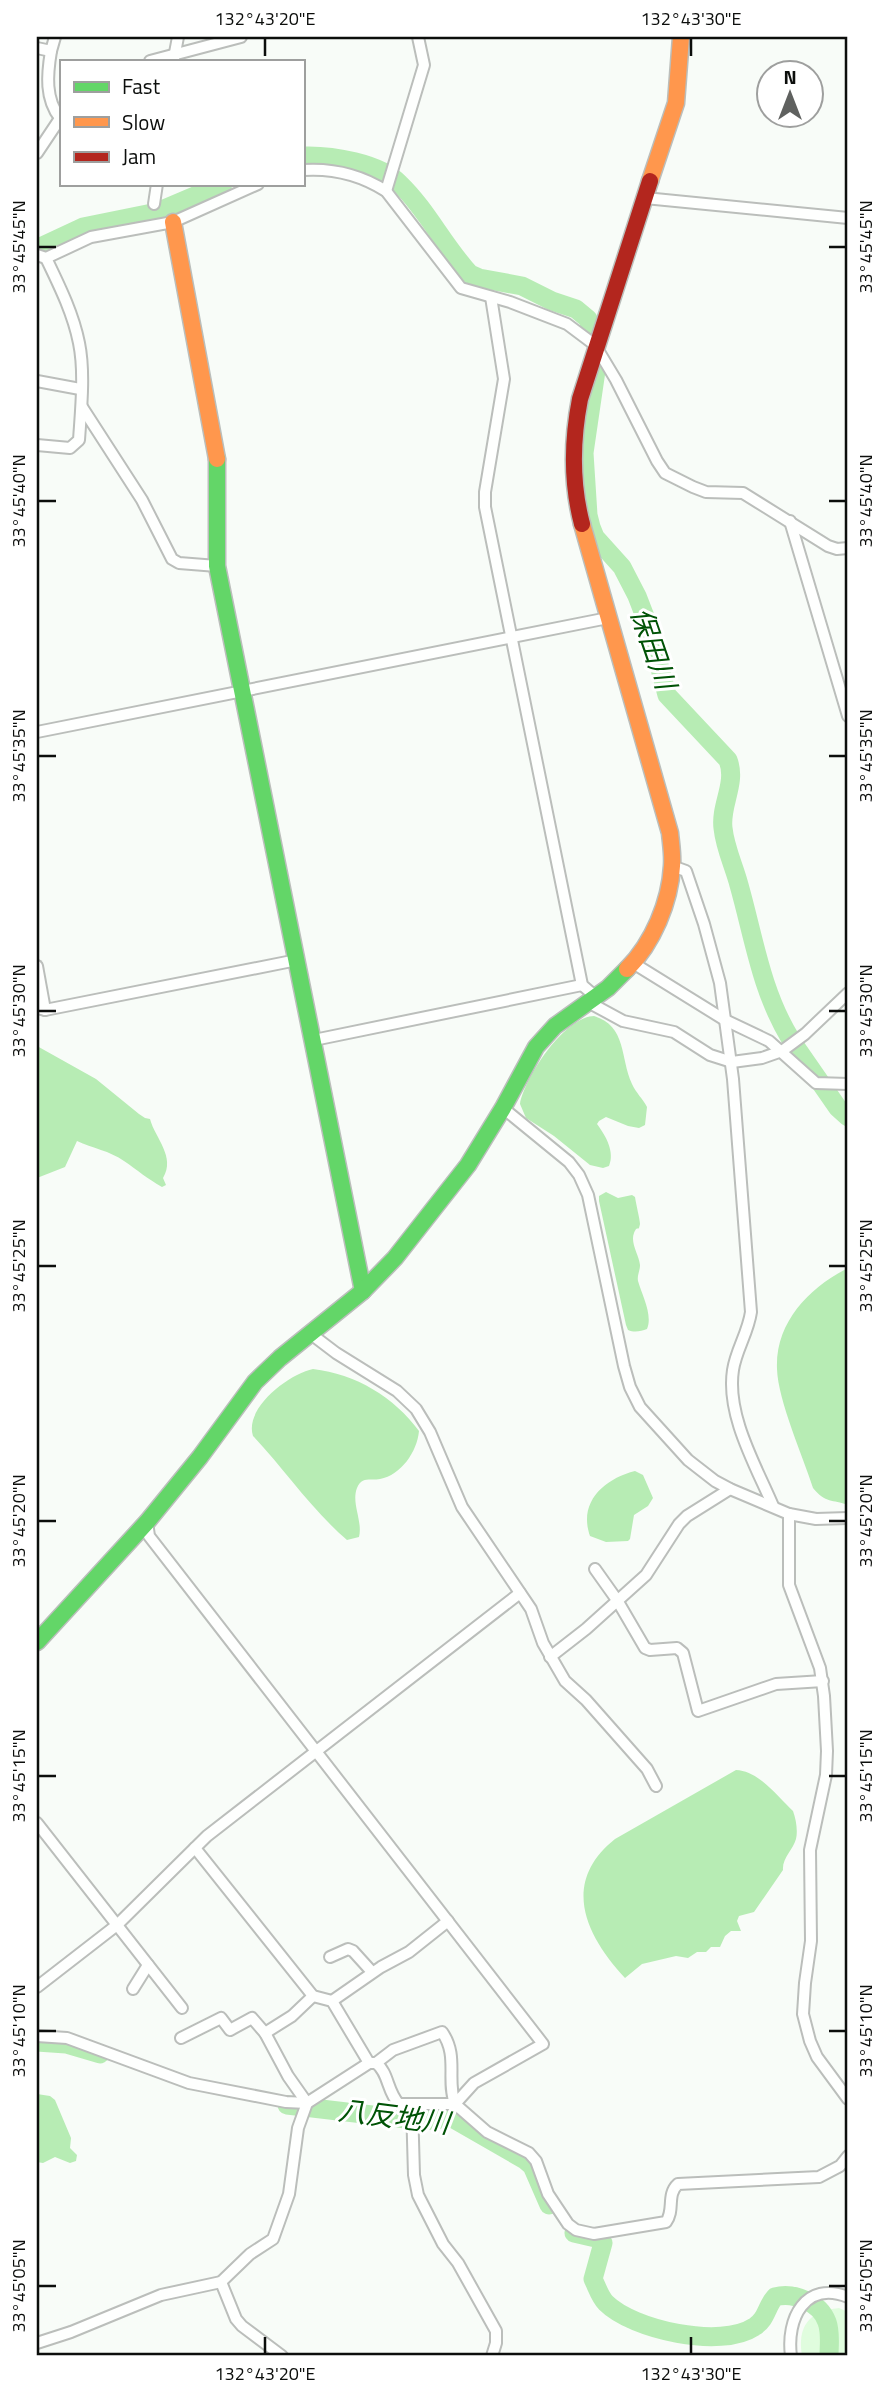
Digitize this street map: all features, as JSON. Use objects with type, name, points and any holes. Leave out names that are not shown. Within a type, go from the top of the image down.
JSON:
[{"type":"street","points":[[55,37],[48,70],[49,95],[51,104],[60,116]]},
{"type":"street","points":[[178,37],[174,58],[241,37]]},
{"type":"street","points":[[386,191],[424,65],[418,37]]},
{"type":"street","points":[[37,1642],[147,1522],[200,1457],[255,1382],[280,1358],[363,1291],[395,1258],[468,1165],[536,1047],[555,1026],[592,999],[633,963],[658,922],[672,866],[667,817],[608,618],[579,512],[572,470],[575,418],[595,345],[676,103],[681,37]]},
{"type":"street","points":[[37,48],[51,51]]},
{"type":"street","points":[[37,153],[60,118]]},
{"type":"street","points":[[304,170],[325,169],[374,183],[386,191],[461,288],[510,302],[567,324],[595,345],[666,473],[706,492],[743,493],[828,545],[837,549],[848,548]]},
{"type":"street","points":[[155,204],[157,186]]},
{"type":"street","points":[[37,445],[70,448],[79,440],[82,407],[79,341],[64,296],[40,257],[91,237],[173,222],[254,186]]},
{"type":"street","points":[[645,198],[848,218]]},
{"type":"street","points":[[173,222],[217,452],[218,566],[363,1291]]},
{"type":"street","points":[[491,297],[504,379],[485,492],[485,507],[582,985],[592,999],[623,1021],[674,1032],[710,1055],[732,1062],[762,1058],[782,1051],[806,1034],[848,993]]},
{"type":"street","points":[[37,381],[80,389]]},
{"type":"street","points":[[82,407],[142,500],[172,559],[179,563],[218,566]]},
{"type":"street","points":[[790,521],[848,716]]},
{"type":"street","points":[[37,732],[608,618]]},
{"type":"street","points":[[672,866],[686,871],[717,967],[732,1062],[751,1312],[749,1327],[733,1370],[733,1392],[744,1443],[772,1506]]},
{"type":"street","points":[[37,966],[41,1009],[297,960]]},
{"type":"street","points":[[633,963],[725,1020],[769,1041],[808,1078],[821,1084],[848,1084]]},
{"type":"street","points":[[314,1040],[582,985]]},
{"type":"street","points":[[503,1108],[569,1162],[579,1175],[588,1195],[624,1366],[640,1407],[688,1460],[730,1489],[789,1514],[816,1519],[848,1518]]},
{"type":"street","points":[[311,1334],[397,1391],[416,1409],[430,1432],[462,1507],[531,1609],[550,1657],[565,1681],[586,1700],[638,1759],[656,1786]]},
{"type":"street","points":[[550,1657],[646,1575],[687,1516],[730,1489]]},
{"type":"street","points":[[789,1514],[789,1585],[823,1681],[827,1751],[826,1774],[810,1850],[811,1941],[803,2014],[817,2057],[848,2099]]},
{"type":"street","points":[[147,1522],[149,1536],[543,2044],[474,2082],[456,2104],[398,2104],[383,2068],[373,2063],[332,2001],[313,1996],[195,1848]]},
{"type":"street","points":[[595,1569],[645,1648],[677,1648],[683,1653],[698,1711],[776,1684],[823,1681]]},
{"type":"street","points":[[37,1987],[117,1925],[207,1836],[520,1593]]},
{"type":"street","points":[[37,1823],[182,2008]]},
{"type":"street","points":[[332,2001],[373,1972],[409,1952],[448,1921]]},
{"type":"street","points":[[330,1957],[348,1948],[373,1972]]},
{"type":"street","points":[[133,1989],[148,1965]]},
{"type":"street","points":[[265,2033],[292,2016],[313,1996]]},
{"type":"street","points":[[181,2038],[221,2018],[230,2030],[252,2018],[265,2033],[288,2076],[307,2103]]},
{"type":"street","points":[[37,2036],[67,2038],[189,2082],[286,2102],[307,2103],[393,2050],[442,2032],[449,2043],[453,2065],[453,2097],[456,2104],[488,2132],[529,2153],[536,2161],[548,2194],[568,2224],[576,2230],[594,2234],[666,2222],[671,2194],[678,2184],[819,2177],[840,2166],[848,2156]]},
{"type":"street","points":[[37,2343],[161,2295],[221,2282],[250,2254],[272,2239],[289,2194],[298,2128],[307,2103]]},
{"type":"street","points":[[412,2105],[414,2175],[418,2195],[443,2244],[458,2263],[496,2331],[492,2356]]},
{"type":"street","points":[[221,2282],[231,2311],[242,2326],[282,2356]]},
{"type":"street","points":[[791,2356],[790,2328],[811,2296],[831,2293],[848,2297]]},
{"type":"shaded area","points":[[594,1016],[605,1021],[617,1035],[632,1084],[647,1107],[645,1125],[639,1128],[606,1117],[599,1121],[597,1124],[611,1155],[609,1166],[603,1168],[590,1165],[526,1118],[520,1104],[529,1079],[548,1050],[570,1026]]},
{"type":"shaded area","points":[[37,1046],[96,1079],[139,1114],[150,1119],[166,1155],[163,1178],[166,1185],[162,1187],[113,1155],[77,1141],[65,1167],[37,1178]]},
{"type":"shaded area","points":[[606,1192],[618,1198],[632,1195],[635,1197],[640,1224],[634,1233],[633,1241],[640,1265],[638,1281],[649,1318],[647,1329],[636,1332],[628,1330],[626,1325],[599,1201],[599,1196]]},
{"type":"shaded area","points":[[848,1268],[848,1505],[826,1499],[813,1488],[786,1412],[777,1369],[782,1336],[797,1308],[821,1285]]},
{"type":"shaded area","points":[[313,1369],[344,1376],[373,1389],[398,1408],[419,1431],[415,1447],[401,1468],[388,1477],[364,1480],[359,1484],[355,1500],[360,1525],[359,1537],[347,1540],[253,1436],[255,1414],[262,1404],[281,1385]]},
{"type":"shaded area","points":[[635,1471],[643,1475],[653,1498],[648,1506],[634,1515],[630,1539],[606,1542],[590,1536],[588,1513],[596,1494],[613,1480]]},
{"type":"shaded area","points":[[736,1770],[760,1779],[793,1811],[797,1836],[784,1862],[783,1870],[754,1912],[739,1916],[737,1921],[741,1931],[731,1931],[725,1936],[720,1947],[711,1947],[706,1952],[697,1952],[688,1958],[676,1956],[642,1964],[625,1978],[599,1945],[590,1927],[584,1891],[588,1873],[598,1856],[615,1839]]},
{"type":"shaded area","points":[[37,2094],[50,2096],[55,2100],[71,2138],[70,2148],[77,2155],[76,2161],[70,2163],[55,2157],[43,2163],[37,2162]]},
{"type":"shaded area","points":[[839,2308],[848,2312],[848,2356],[802,2356],[801,2336],[807,2322],[820,2313]]},
{"type":"waterway","name":"保田川","points":[[304,156],[354,162],[391,177],[419,205],[470,274],[522,286],[576,309],[588,319],[592,334]]},
{"type":"waterway","name":"保田川","points":[[38,248],[83,227],[157,212],[218,186]]},
{"type":"waterway","name":"保田川","points":[[597,364],[584,453],[591,527],[595,537],[622,567],[637,596],[649,627],[667,695],[728,760],[731,777],[723,819],[726,843],[765,982],[790,1038]]},
{"type":"waterway","name":"保田川","points":[[795,1046],[838,1108],[848,1117]]},
{"type":"waterway","name":"八反地川","points":[[37,2042],[66,2044],[100,2054]]},
{"type":"waterway","name":"八反地川","points":[[287,2105],[423,2121],[452,2118],[532,2166],[549,2205]]},
{"type":"waterway","name":"八反地川","points":[[574,2233],[600,2239],[603,2243],[593,2279],[606,2303],[619,2313],[656,2328],[678,2333],[721,2336],[754,2327],[764,2317],[775,2297],[798,2297],[818,2309],[827,2322],[829,2356]]},
{"type":"traffic: fast","points":[[217,459],[217,566],[363,1291]]},
{"type":"traffic: fast","points":[[37,1642],[147,1522],[200,1457],[255,1382],[280,1358],[363,1291],[395,1258],[468,1165],[536,1047],[555,1026],[608,988],[627,969]]},
{"type":"traffic: slow","points":[[650,181],[676,103],[681,37]]},
{"type":"traffic: slow","points":[[173,222],[217,459]]},
{"type":"traffic: slow","points":[[582,524],[670,833],[671,880],[664,908],[645,947],[627,969]]},
{"type":"traffic: jam","points":[[582,524],[574,461],[580,399],[650,181]]}]
